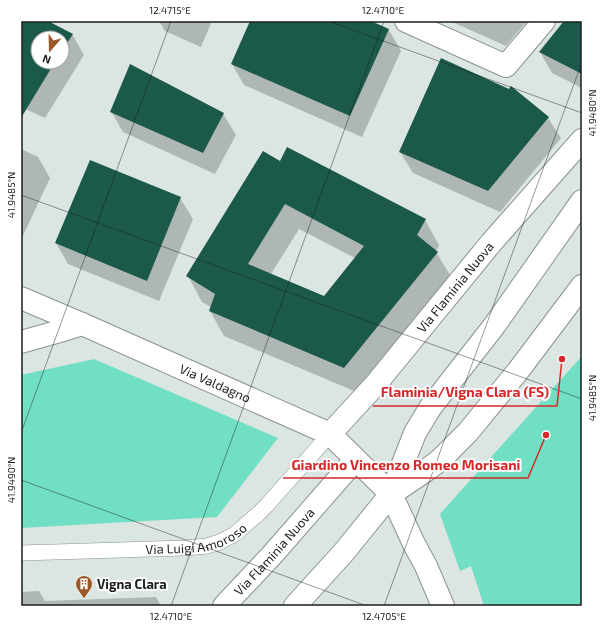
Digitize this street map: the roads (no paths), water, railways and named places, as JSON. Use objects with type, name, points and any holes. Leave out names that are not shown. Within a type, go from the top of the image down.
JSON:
[{"type":"street","points":[[406,21],[506,66],[544,21]]},
{"type":"street","name":"Via Flaminia Nuova","points":[[330,434],[376,385],[491,243],[582,140]]},
{"type":"street","points":[[443,606],[426,566],[391,494],[410,445],[422,420],[494,326],[582,201]]},
{"type":"street","points":[[295,606],[344,552],[391,494],[440,460],[468,432],[518,371],[582,286]]},
{"type":"street","name":"Via Valdagno","points":[[21,298],[330,434],[391,494]]},
{"type":"street","points":[[21,342],[82,324]]},
{"type":"street","name":"Via Flaminia Nuova","points":[[224,606],[272,555],[356,460]]},
{"type":"lane","name":"Via Luigi Amoroso","points":[[21,553],[185,548],[207,546],[220,542],[235,534],[259,513],[330,434]]},
{"type":"place","name":"Flaminia/Vigna Clara (FS)","points":[[562,359]]},
{"type":"place","name":"Giardino Vincenzo Romeo Morisani","points":[[546,435]]},
{"type":"place","name":"Vigna Clara","points":[[84,599]]}]
